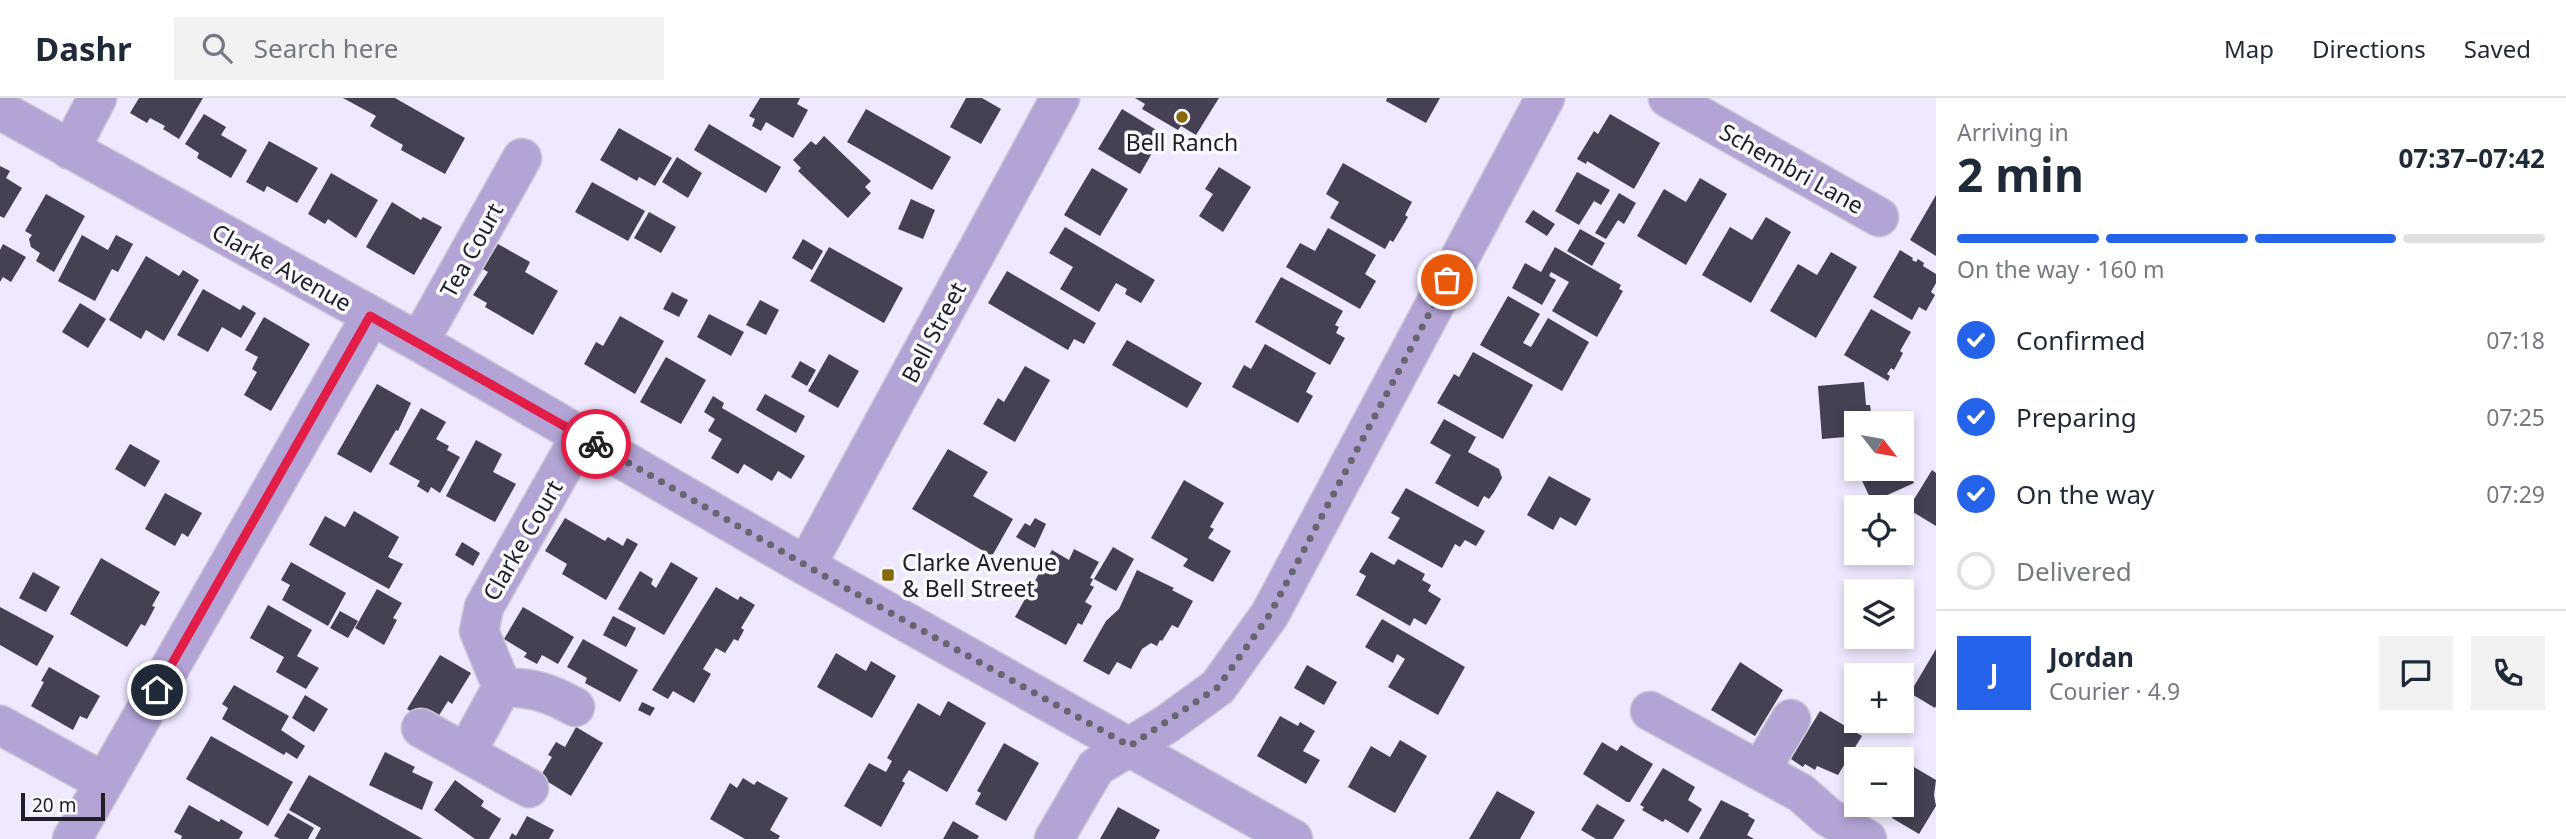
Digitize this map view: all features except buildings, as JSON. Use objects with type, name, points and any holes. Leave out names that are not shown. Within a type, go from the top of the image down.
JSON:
[{"type":"street","points":[[69,150],[97,98]]},
{"type":"street","name":"Bell Street","points":[[806,566],[1060,98]]},
{"type":"street","points":[[1054,839],[1096,767],[1218,687],[1270,614],[1545,98]]},
{"type":"street","name":"Schembri Lane","points":[[1668,98],[1879,217]]},
{"type":"street","name":"Clarke Avenue","points":[[0,110],[419,342],[806,566],[1293,839]]},
{"type":"street","name":"Tea Court","points":[[419,342],[522,158]]},
{"type":"street","points":[[72,839],[370,316]]},
{"type":"street","name":"Clarke Court","points":[[502,687],[479,631],[484,607],[581,435]]},
{"type":"street","points":[[466,753],[502,687],[534,688],[575,707]]},
{"type":"street","points":[[1650,711],[1801,793],[1828,817],[1867,839]]},
{"type":"street","points":[[1760,771],[1791,719]]},
{"type":"street","points":[[0,725],[104,782]]},
{"type":"street","points":[[421,728],[529,788]]},
{"type":"way so far","points":[[596,444],[828,578],[1130,746],[1167,724],[1218,687],[1270,614],[1447,280]]},
{"type":"place","name":"Bell Ranch","points":[[1182,117]]},
{"type":"place","name":"Clarke Avenue & Bell Street","points":[[888,575]]},
{"type":"route","points":[[157,690],[370,316],[596,444]]}]
